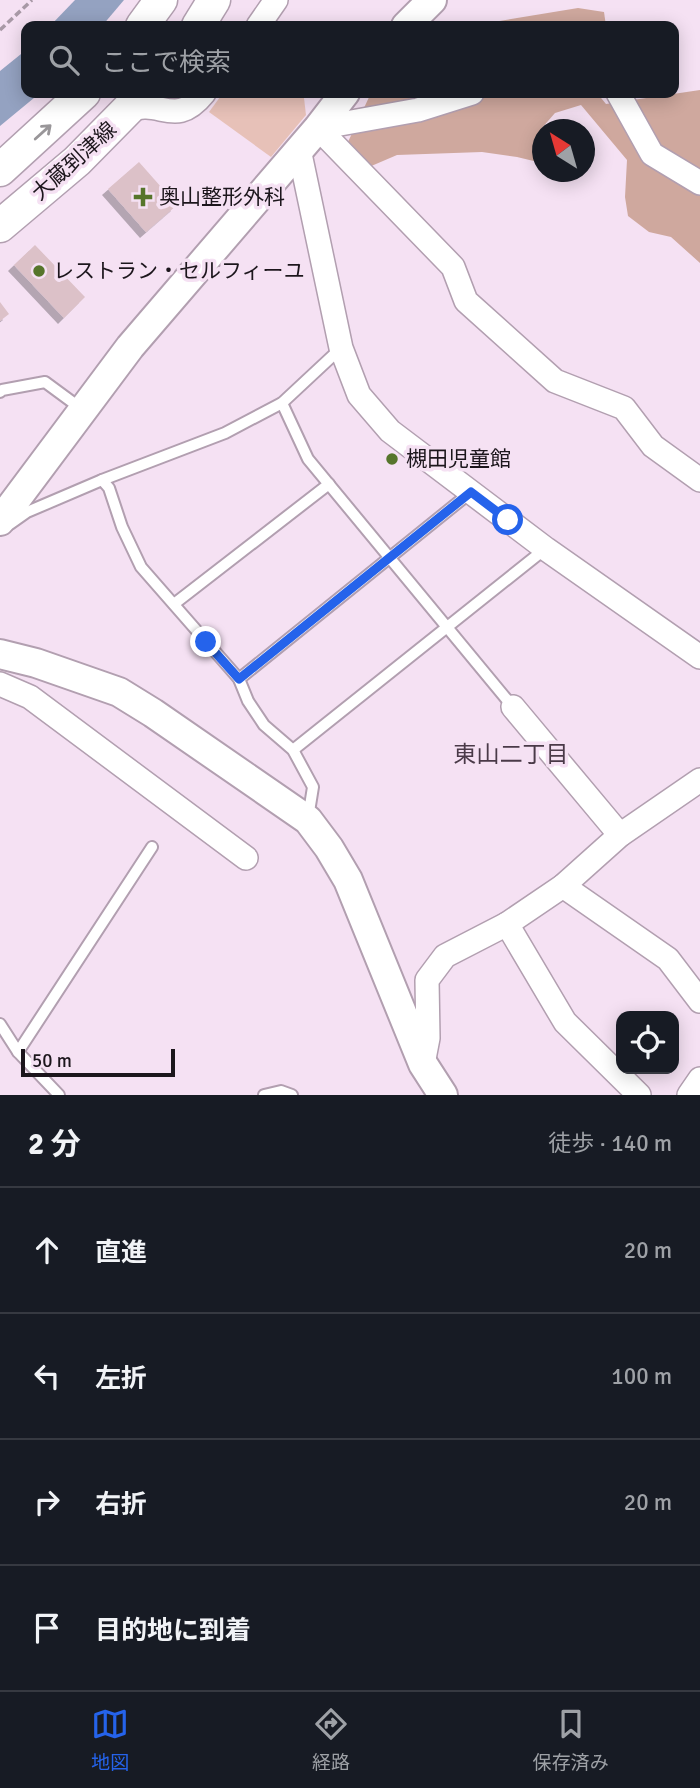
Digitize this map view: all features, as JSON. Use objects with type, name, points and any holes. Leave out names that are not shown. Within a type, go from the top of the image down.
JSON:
[{"type":"main road","points":[[146,21],[161,0]]},
{"type":"main road","points":[[201,21],[214,0]]},
{"type":"main road","name":"大蔵到津線","points":[[0,170],[79,98]]},
{"type":"main road","name":"大蔵到津線","points":[[0,226],[77,161],[136,101]]},
{"type":"street","points":[[261,21],[276,0]]},
{"type":"street","points":[[411,21],[432,0]]},
{"type":"street","points":[[169,98],[180,106],[196,99]]},
{"type":"street","points":[[0,521],[138,337],[341,98]]},
{"type":"street","points":[[309,139],[456,98]]},
{"type":"street","points":[[621,98],[652,153],[700,183]]},
{"type":"street","points":[[136,101],[172,113],[181,111],[196,99]]},
{"type":"street","points":[[309,139],[341,348],[359,395],[390,431],[545,549],[700,657]]},
{"type":"street","points":[[309,139],[453,267],[466,301],[555,381],[624,408],[653,446],[700,480]]},
{"type":"street","points":[[0,653],[119,692],[308,820],[348,880],[423,1064],[442,1095]]},
{"type":"street","points":[[0,684],[30,697],[246,858]]},
{"type":"street","points":[[513,707],[620,835]]},
{"type":"street","points":[[423,1064],[428,1038],[427,980],[444,956],[507,924],[563,886],[620,835],[697,788]]},
{"type":"street","points":[[563,886],[668,959],[700,1001]]},
{"type":"street","points":[[507,924],[565,1022],[639,1095]]},
{"type":"street","points":[[690,1095],[700,1079]]},
{"type":"lane","points":[[0,531],[27,512],[225,433],[282,403],[341,348]]},
{"type":"lane","points":[[0,392],[46,382],[83,410]]},
{"type":"lane","points":[[282,403],[308,459],[448,625],[513,707]]},
{"type":"lane","points":[[102,480],[109,488],[122,527],[141,567],[239,679],[248,701],[264,724],[293,750],[313,787],[308,820]]},
{"type":"lane","points":[[174,604],[329,484]]},
{"type":"lane","points":[[239,679],[471,492]]},
{"type":"lane","points":[[293,750],[545,549]]},
{"type":"lane","points":[[18,1052],[152,847]]},
{"type":"lane","points":[[0,1024],[18,1052],[59,1095]]},
{"type":"lane","points":[[264,1095],[281,1091],[292,1095]]},
{"type":"path","points":[[0,30],[32,0]]},
{"type":"shaded area","points":[[578,8],[604,12],[605,21],[499,21]]},
{"type":"shaded area","points":[[700,90],[700,263],[671,237],[649,232],[628,216],[625,197],[627,160],[581,105],[555,113],[550,119],[532,119],[532,161],[482,152],[397,155],[362,170],[347,144],[369,98],[601,98],[606,104],[646,98],[679,98],[679,93]]},
{"type":"shaded area","points":[[219,98],[304,98],[306,115],[271,157],[209,112]]},
{"type":"water","points":[[75,0],[124,0],[106,21],[55,21]]},
{"type":"water","points":[[21,54],[21,98],[34,98],[0,126],[0,71]]},
{"type":"building","name":"奥山整形外科","points":[[139,162],[177,205],[146,232],[108,189]]},
{"type":"building","points":[[35,245],[85,297],[64,318],[14,265]]},
{"type":"building","points":[[0,302],[9,314],[0,321]]},
{"type":"place","name":"奥山整形外科","points":[[143,197]]},
{"type":"place","name":"レストラン・セルフィーユ","points":[[39,271]]},
{"type":"place","name":"槻田児童館","points":[[392,459]]},
{"type":"district","name":"東山二丁目","points":[[511,754]]},
{"type":"route","points":[[206,642],[239,679],[471,492],[508,520]]}]
